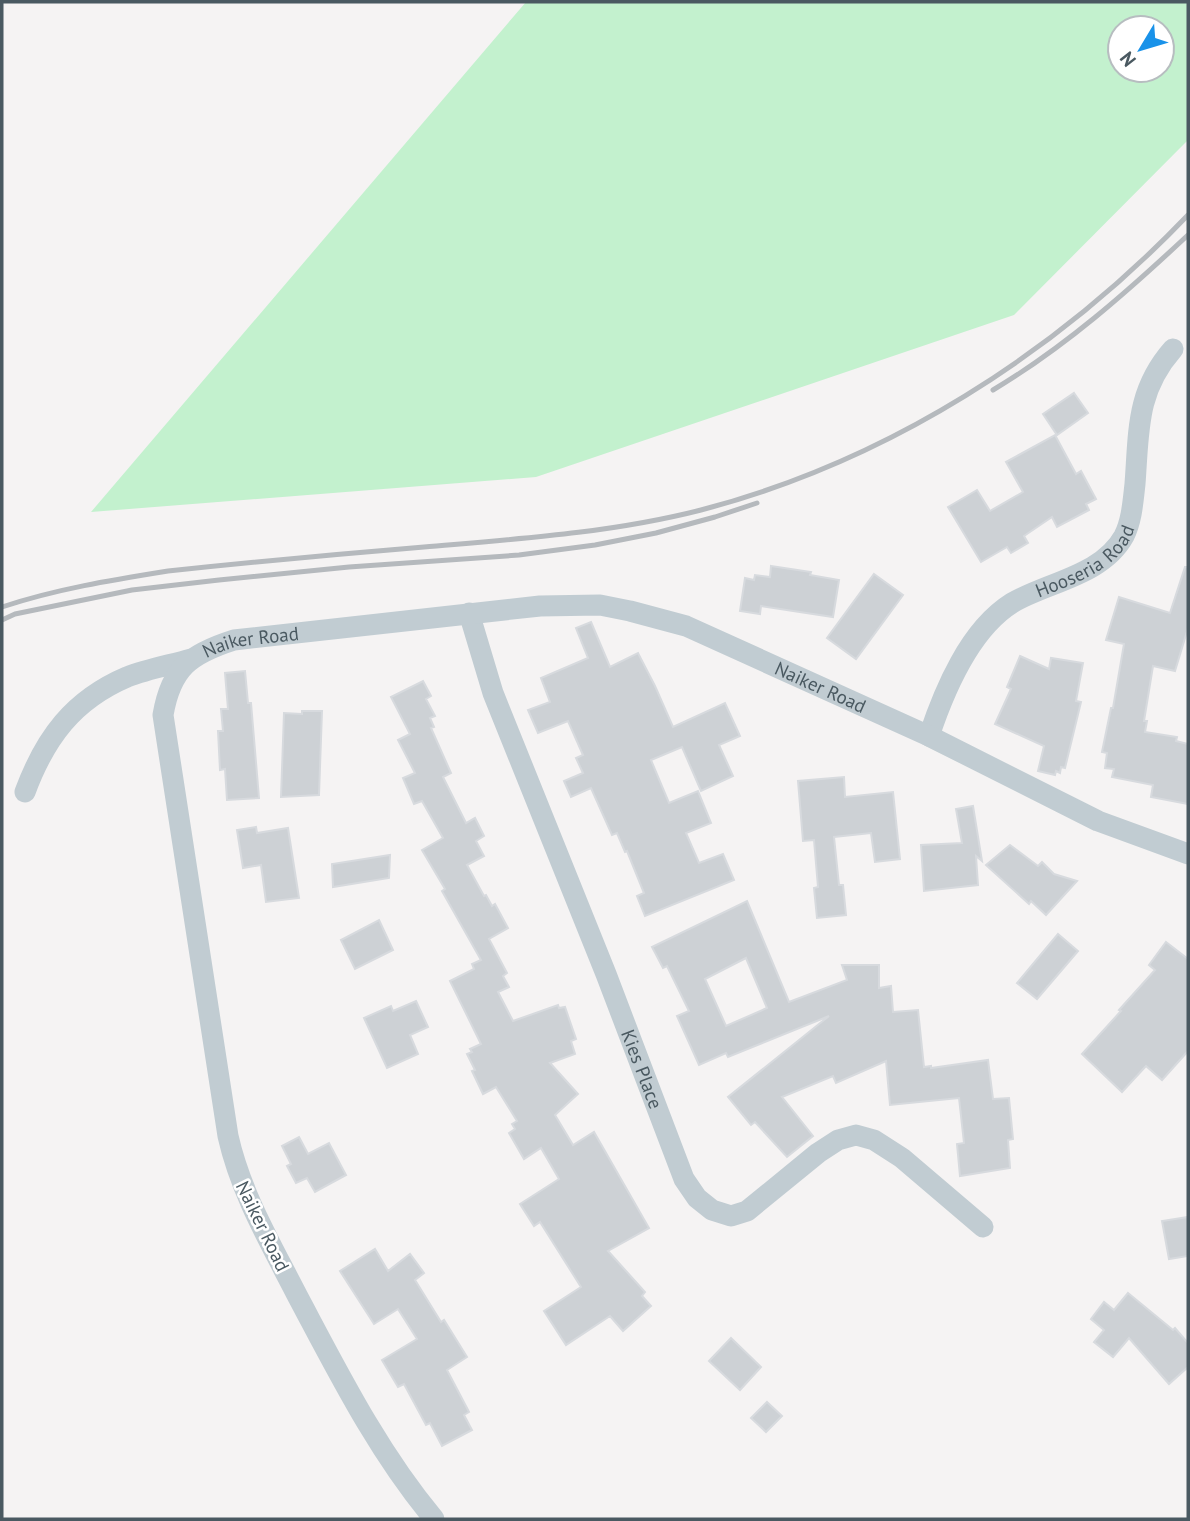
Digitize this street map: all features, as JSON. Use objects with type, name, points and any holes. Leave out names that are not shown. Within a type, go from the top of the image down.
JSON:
[{"type":"street","name":"Hooseria Road","points":[[929,736],[942,697],[959,665],[981,632],[1002,610],[1024,597],[1064,582],[1089,568],[1111,552],[1124,536],[1132,509],[1143,401],[1149,382],[1173,349]]},
{"type":"street","name":"Naiker Road","points":[[434,1519],[383,1452],[338,1373],[251,1206],[235,1168],[163,715],[167,693],[172,683],[193,658],[209,648],[234,640],[540,606],[600,606],[658,617],[686,626],[929,736],[1098,821],[1188,854]]},
{"type":"street","name":"Kies Place","points":[[469,613],[493,693],[606,974],[684,1179],[697,1198],[712,1210],[731,1216],[747,1211],[818,1153],[838,1140],[856,1135],[874,1140],[902,1158],[983,1227]]},
{"type":"street","points":[[25,792],[37,760],[51,737],[73,711],[95,694],[128,677],[193,658]]},
{"type":"green space","points":[[526,2],[1188,2],[1188,140],[1014,315],[536,477],[91,512]]},
{"type":"building","points":[[1074,393],[1088,413],[1057,435],[1043,414]]},
{"type":"building","points":[[1055,435],[1076,474],[1081,471],[1096,499],[1086,504],[1089,510],[1057,527],[1052,517],[1024,536],[1028,543],[1011,553],[1007,547],[981,562],[948,507],[977,490],[990,511],[1023,492],[1006,462]]},
{"type":"building","points":[[771,566],[811,572],[810,575],[839,580],[833,617],[761,606],[760,614],[740,611],[745,578],[754,580],[755,575],[770,577]]},
{"type":"building","points":[[1185,567],[1188,567],[1188,628],[1175,671],[1153,666],[1144,721],[1147,721],[1145,732],[1177,737],[1176,741],[1188,744],[1188,804],[1151,797],[1153,785],[1112,777],[1114,769],[1105,768],[1107,753],[1102,752],[1124,644],[1106,640],[1119,597],[1170,613]]},
{"type":"building","points":[[874,574],[903,595],[856,659],[827,638]]},
{"type":"building","points":[[591,622],[610,667],[638,653],[673,727],[725,703],[740,736],[719,745],[733,776],[701,791],[682,747],[651,760],[669,803],[698,791],[711,823],[686,833],[699,863],[723,854],[734,880],[645,916],[637,896],[644,893],[627,851],[625,852],[617,833],[612,835],[591,788],[571,797],[564,781],[583,773],[576,758],[583,755],[568,721],[538,733],[528,710],[550,702],[541,678],[588,658],[576,628]]},
{"type":"building","points":[[1020,656],[1049,669],[1051,658],[1083,663],[1076,701],[1081,702],[1065,768],[1061,767],[1060,773],[1056,771],[1055,775],[1038,771],[1044,746],[995,724],[1011,689],[1007,687]]},
{"type":"building","points":[[245,671],[248,703],[251,703],[259,798],[227,800],[225,769],[220,770],[218,731],[223,731],[221,709],[228,709],[225,673]]},
{"type":"building","points":[[423,681],[431,696],[426,699],[435,716],[430,718],[434,727],[431,728],[451,773],[443,777],[466,823],[475,818],[484,836],[476,841],[484,856],[467,865],[484,896],[486,895],[492,906],[495,904],[508,928],[489,939],[507,973],[503,976],[509,987],[498,992],[513,1021],[558,1005],[559,1008],[565,1007],[576,1039],[571,1041],[575,1054],[550,1063],[578,1094],[555,1115],[573,1145],[594,1132],[649,1228],[608,1251],[645,1292],[642,1296],[651,1306],[623,1331],[610,1316],[566,1345],[544,1311],[581,1287],[540,1222],[534,1226],[520,1204],[559,1179],[541,1148],[524,1159],[509,1133],[515,1129],[512,1124],[517,1121],[496,1087],[483,1094],[467,1054],[472,1052],[470,1049],[481,1044],[450,981],[474,969],[472,964],[481,960],[422,850],[443,838],[422,801],[414,804],[403,778],[415,773],[398,740],[410,734],[391,697]]},
{"type":"building","points":[[302,711],[322,711],[319,795],[281,797],[284,713],[302,714]]},
{"type":"building","points":[[844,777],[845,797],[893,792],[900,859],[875,862],[871,833],[834,837],[839,885],[843,885],[846,915],[817,918],[814,888],[818,887],[814,840],[803,841],[798,781]]},
{"type":"building","points":[[973,806],[982,861],[976,856],[978,885],[924,891],[921,845],[962,843],[956,809]]},
{"type":"building","points":[[256,827],[257,833],[288,828],[299,898],[266,902],[261,865],[243,868],[237,830]]},
{"type":"building","points":[[1010,845],[1038,866],[1042,862],[1054,874],[1077,881],[1046,915],[1031,901],[1029,904],[986,865]]},
{"type":"building","points":[[390,855],[389,878],[333,887],[332,864]]},
{"type":"building","points":[[747,901],[789,1002],[847,980],[842,965],[879,965],[879,988],[891,986],[893,1012],[918,1010],[924,1067],[988,1060],[993,1099],[1009,1098],[1013,1139],[1008,1140],[1010,1168],[960,1176],[957,1144],[964,1143],[959,1098],[890,1105],[886,1061],[836,1083],[833,1076],[782,1097],[813,1136],[787,1157],[755,1122],[751,1125],[728,1097],[829,1016],[728,1057],[726,1053],[699,1065],[677,1016],[689,1011],[667,966],[663,968],[652,947]],"holes":[[[746,958],[767,1008],[726,1026],[705,979]]]},
{"type":"building","points":[[379,920],[393,950],[355,969],[341,940]]},
{"type":"building","points":[[1058,934],[1078,951],[1037,999],[1017,983]]},
{"type":"building","points":[[1166,942],[1188,959],[1188,1051],[1162,1080],[1146,1066],[1122,1092],[1082,1054],[1155,970],[1149,965]]},
{"type":"building","points":[[416,1001],[428,1027],[410,1035],[418,1054],[387,1068],[364,1018],[391,1006],[393,1011]]},
{"type":"building","points":[[299,1137],[308,1154],[329,1143],[346,1175],[315,1192],[307,1178],[296,1183],[287,1166],[291,1164],[282,1146]]},
{"type":"building","points":[[1188,1217],[1188,1256],[1169,1259],[1162,1221]]},
{"type":"building","points":[[375,1249],[388,1271],[410,1254],[424,1273],[415,1280],[467,1357],[447,1370],[469,1412],[464,1415],[472,1430],[442,1446],[430,1423],[426,1425],[404,1384],[398,1387],[382,1360],[417,1339],[398,1309],[374,1324],[340,1271]]},
{"type":"building","points":[[1128,1293],[1173,1330],[1175,1328],[1188,1343],[1188,1367],[1169,1384],[1129,1338],[1113,1357],[1094,1342],[1104,1330],[1091,1319],[1104,1302],[1114,1310]]},
{"type":"building","points":[[731,1338],[761,1367],[740,1390],[709,1361]]},
{"type":"building","points":[[767,1402],[782,1416],[766,1432],[751,1418]]},
{"type":"railway","points":[[2,607],[63,590],[168,571],[598,530],[701,510],[770,489],[837,463],[902,432],[965,396],[1025,356],[1083,312],[1137,265],[1188,215]]},
{"type":"railway","points":[[993,390],[1045,356],[1095,318],[1188,235]]},
{"type":"railway","points":[[2,620],[15,614],[132,590],[349,567],[519,555],[595,545],[656,533],[757,503]]}]
